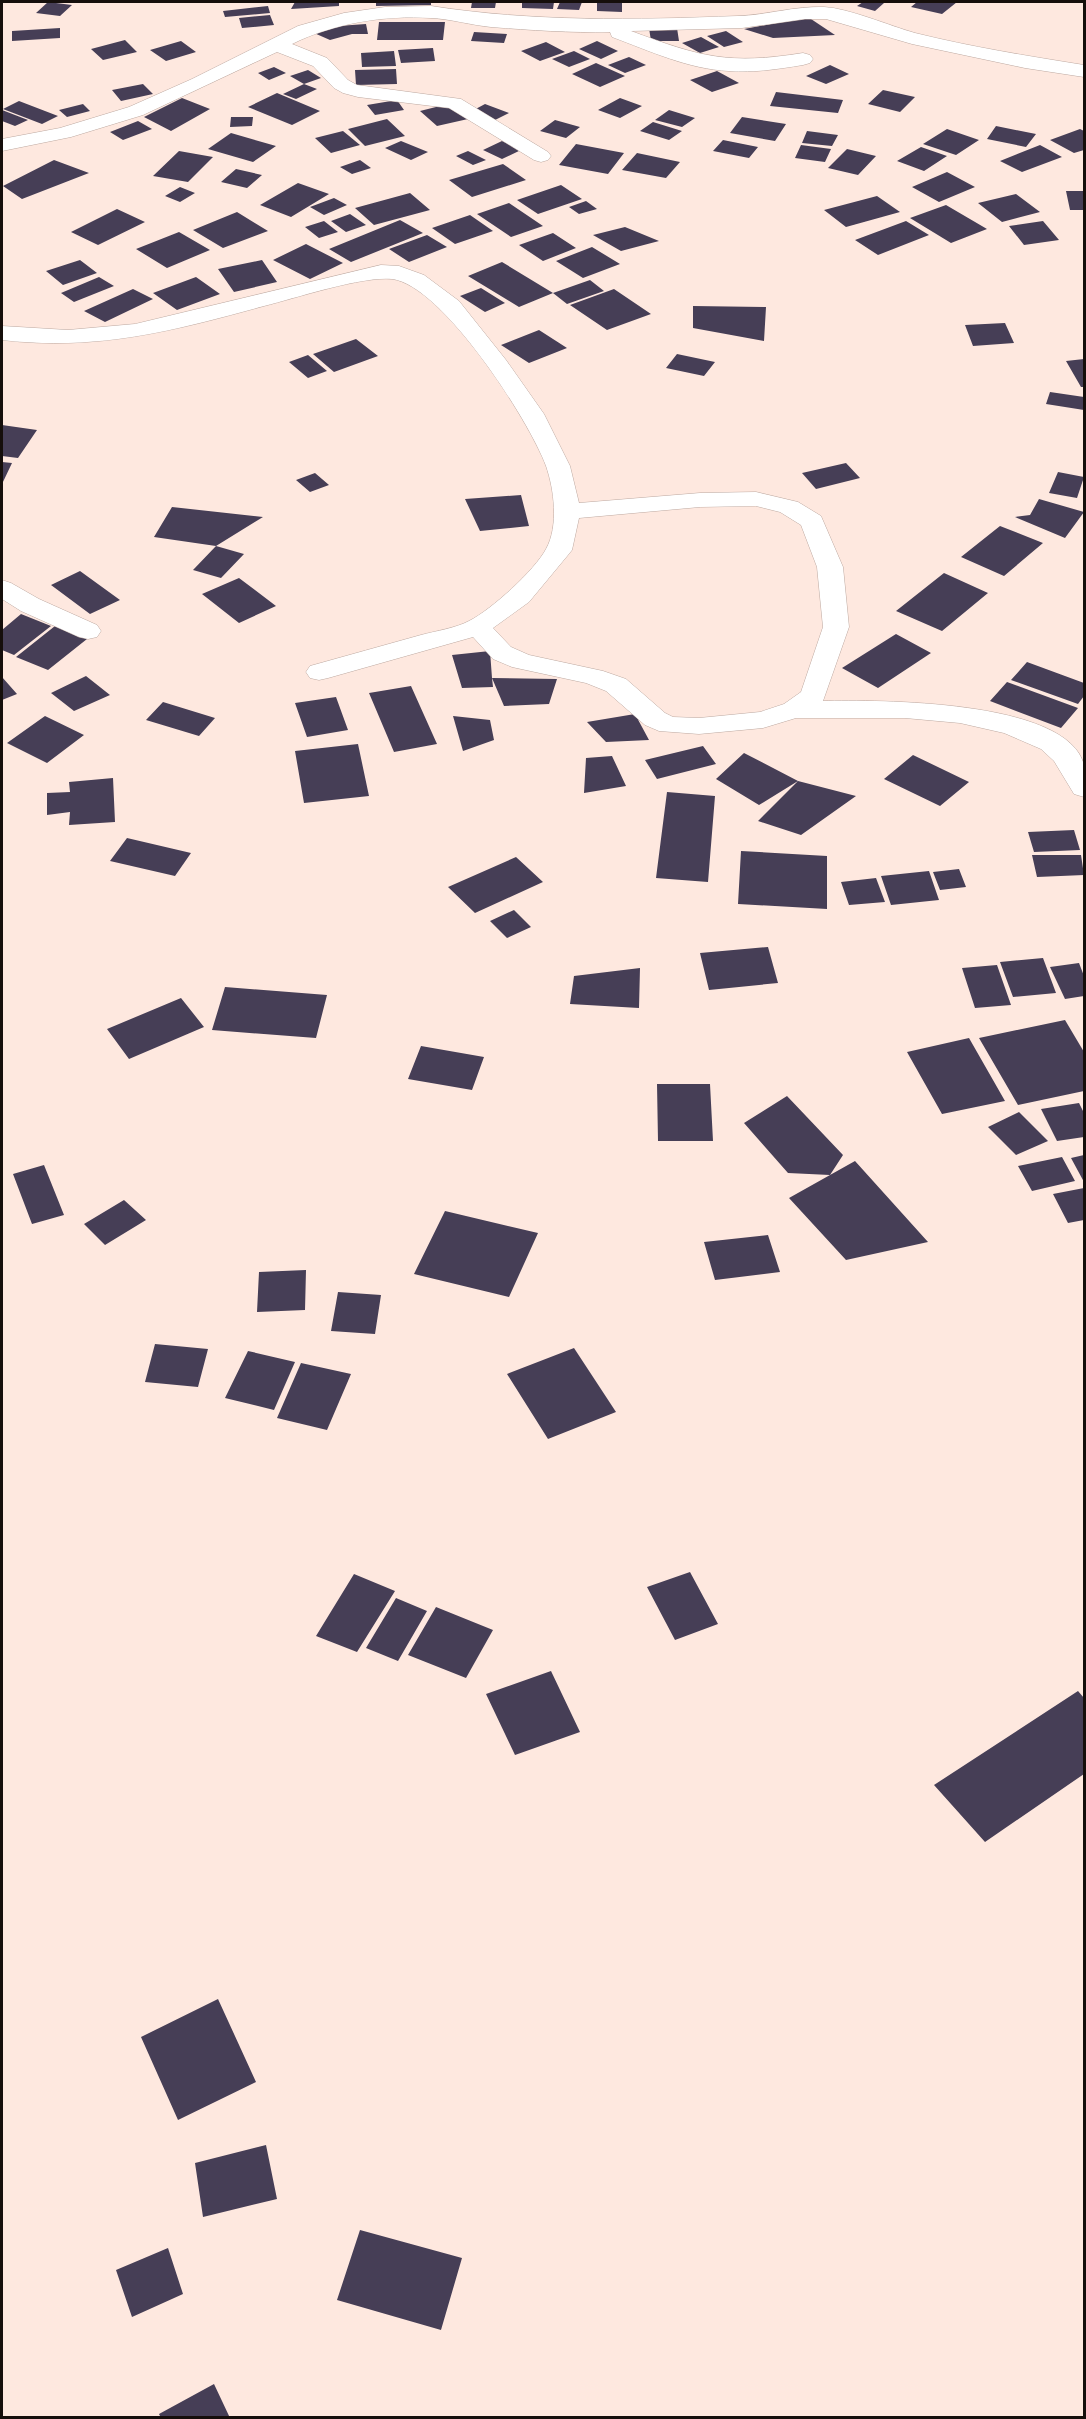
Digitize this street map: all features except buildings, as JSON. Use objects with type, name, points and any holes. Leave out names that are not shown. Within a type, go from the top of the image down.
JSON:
[{"type":"street","points":[[2,145],[64,134],[136,111],[305,30],[344,19],[385,13],[431,12],[490,21],[601,26],[742,22],[805,13],[827,13],[912,38],[1024,62],[1084,71]]},
{"type":"street","points":[[601,26],[686,58],[715,64],[743,66],[803,59]]},
{"type":"street","points":[[277,45],[316,60],[326,67],[337,82],[345,88],[358,92],[454,103],[541,156]]},
{"type":"street","points":[[2,333],[31,337],[80,337],[132,332],[381,273],[399,273],[416,280],[451,306],[498,365],[532,414],[558,466],[568,511],[559,550],[520,596],[478,627],[319,672]]},
{"type":"street","points":[[568,511],[700,500],[756,499],[789,507],[812,521],[830,567],[836,627],[813,696],[794,710]]},
{"type":"street","points":[[2,588],[30,605],[88,631]]},
{"type":"street","points":[[478,627],[502,653],[521,661],[594,677],[616,685],[655,719],[669,725],[699,726],[763,720],[794,710],[895,709],[953,712],[984,717],[1041,736],[1058,748],[1084,788]]}]
